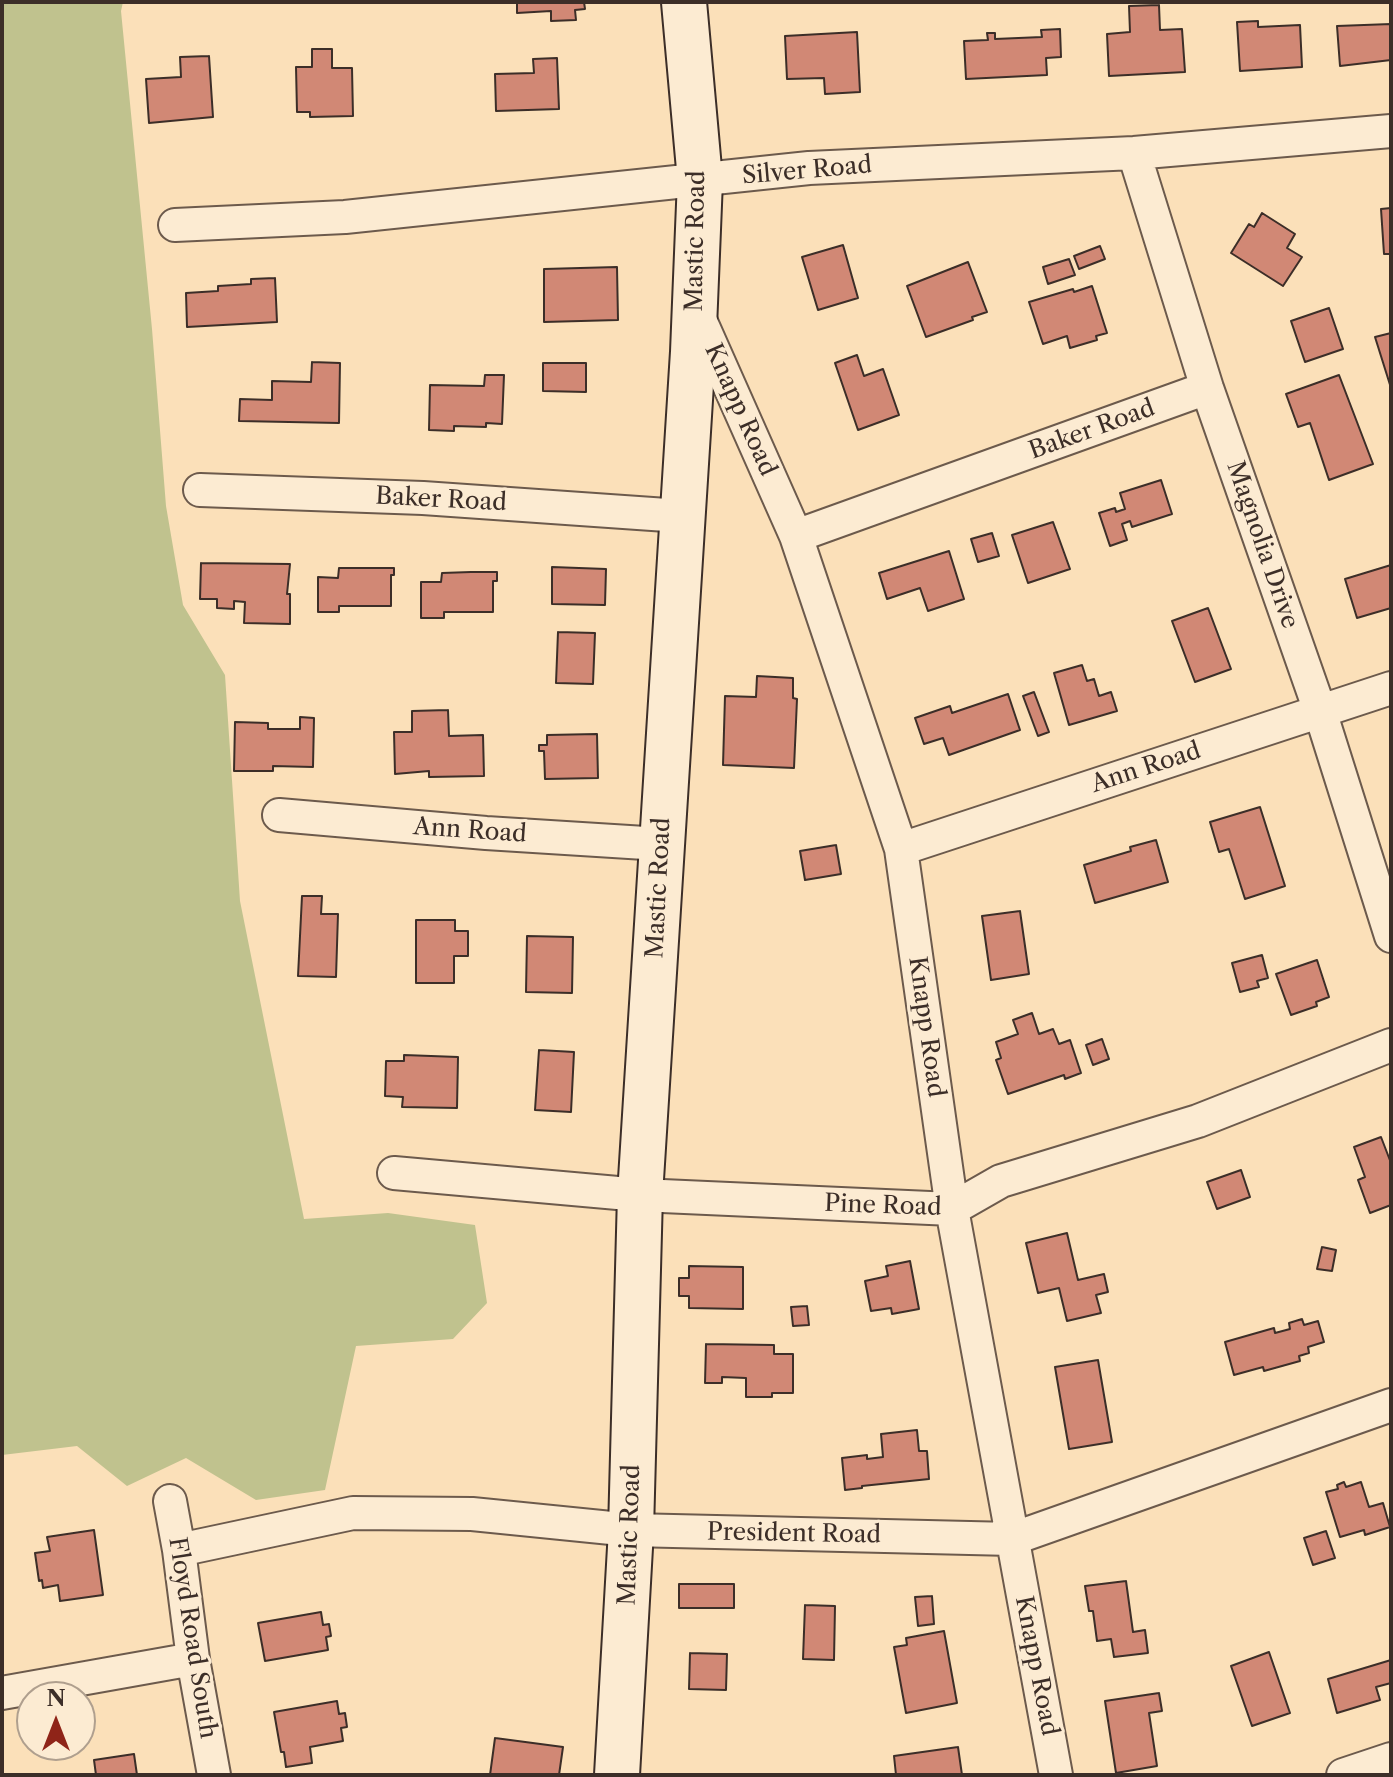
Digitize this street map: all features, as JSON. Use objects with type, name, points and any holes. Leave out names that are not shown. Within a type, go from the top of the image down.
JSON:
[{"type":"main road","name":"Mastic Road","points":[[617,1775],[631,1530],[640,1195],[695,308],[700,180],[684,2]]},
{"type":"street","name":"Silver Road","points":[[175,225],[345,217],[809,168],[1134,153],[1391,131]]},
{"type":"street","name":"Magnolia Drive","points":[[1134,153],[1207,388],[1320,711],[1391,936]]},
{"type":"street","name":"Knapp Road","points":[[695,308],[796,536],[901,849],[952,1209],[1056,1775]]},
{"type":"street","name":"Baker Road","points":[[796,536],[1207,388]]},
{"type":"street","name":"Baker Road","points":[[200,490],[423,498],[681,516]]},
{"type":"street","name":"Ann Road","points":[[901,849],[1391,688]]},
{"type":"street","name":"Ann Road","points":[[279,815],[661,844]]},
{"type":"street","name":"Pine Road","points":[[394,1173],[640,1195],[952,1209],[1001,1181],[1198,1121],[1391,1045]]},
{"type":"street","name":"President Road","points":[[179,1550],[353,1513],[472,1514],[631,1530],[1012,1539],[1391,1405]]},
{"type":"street","name":"Floyd Road South","points":[[170,1501],[214,1775]]},
{"type":"street","points":[[2,1693],[193,1659]]},
{"type":"street","points":[[1343,1775],[1391,1759]]},
{"type":"green space","points":[[2,2],[123,2],[121,11],[166,506],[183,605],[225,675],[240,901],[304,1219],[388,1213],[475,1225],[487,1303],[453,1339],[356,1346],[325,1490],[256,1500],[186,1458],[127,1486],[77,1446],[2,1455]]},
{"type":"building","points":[[517,2],[584,2],[585,9],[575,10],[576,20],[551,21],[551,11],[517,13]]},
{"type":"building","points":[[1159,5],[1160,30],[1182,29],[1185,72],[1109,76],[1107,34],[1130,32],[1129,6]]},
{"type":"building","points":[[1258,21],[1258,27],[1300,25],[1302,67],[1240,71],[1237,22]]},
{"type":"building","points":[[1391,24],[1391,60],[1340,66],[1337,26]]},
{"type":"building","points":[[1060,29],[1061,57],[1046,58],[1047,75],[966,79],[964,41],[988,40],[987,33],[995,33],[995,39],[1042,37],[1041,30]]},
{"type":"building","points":[[857,32],[860,92],[825,94],[824,78],[787,79],[785,36]]},
{"type":"building","points":[[312,49],[332,49],[332,68],[352,68],[353,116],[310,117],[310,112],[297,112],[296,67],[312,67]]},
{"type":"building","points":[[209,56],[213,117],[149,123],[146,79],[181,77],[180,57]]},
{"type":"building","points":[[557,58],[559,109],[496,111],[495,74],[534,73],[533,59]]},
{"type":"building","points":[[1391,208],[1391,254],[1384,254],[1381,209]]},
{"type":"building","points":[[1262,213],[1295,234],[1287,248],[1302,257],[1283,286],[1231,253],[1249,224],[1254,227]]},
{"type":"building","points":[[843,245],[858,298],[818,310],[802,257]]},
{"type":"building","points":[[1100,246],[1105,259],[1079,269],[1074,256]]},
{"type":"building","points":[[1069,259],[1075,275],[1048,284],[1043,267]]},
{"type":"building","points":[[968,262],[987,312],[926,337],[907,286]]},
{"type":"building","points":[[617,267],[618,320],[544,322],[544,269]]},
{"type":"building","points":[[275,278],[277,322],[187,327],[186,293],[218,291],[218,286],[251,284],[251,279]]},
{"type":"building","points":[[1092,286],[1107,333],[1096,336],[1097,340],[1070,348],[1067,336],[1043,344],[1029,302]]},
{"type":"building","points":[[1329,308],[1343,349],[1305,362],[1291,321]]},
{"type":"building","points":[[1391,333],[1391,388],[1375,337]]},
{"type":"building","points":[[857,355],[864,376],[883,369],[899,415],[858,430],[835,363]]},
{"type":"building","points":[[312,362],[340,363],[339,423],[239,421],[240,399],[272,400],[272,381],[311,382]]},
{"type":"building","points":[[543,363],[586,363],[586,392],[543,391]]},
{"type":"building","points":[[485,375],[504,375],[502,424],[454,426],[454,431],[429,430],[430,385],[484,386]]},
{"type":"building","points":[[1339,375],[1373,464],[1329,480],[1310,423],[1298,427],[1286,394]]},
{"type":"building","points":[[1161,480],[1172,514],[1132,527],[1130,521],[1122,524],[1127,540],[1110,546],[1099,513],[1115,508],[1116,512],[1125,509],[1120,493]]},
{"type":"building","points":[[1053,522],[1070,569],[1028,583],[1012,535]]},
{"type":"building","points":[[992,533],[999,556],[978,562],[971,539]]},
{"type":"building","points":[[949,551],[964,599],[928,611],[920,588],[887,599],[879,573]]},
{"type":"building","points":[[201,563],[290,564],[287,594],[290,594],[290,624],[244,623],[245,602],[234,601],[234,609],[217,608],[217,599],[200,599]]},
{"type":"building","points":[[1391,565],[1391,608],[1357,618],[1345,579]]},
{"type":"building","points":[[552,567],[606,569],[605,605],[552,604]]},
{"type":"building","points":[[339,568],[394,568],[394,575],[391,575],[391,606],[339,606],[339,612],[318,612],[318,577],[338,578]]},
{"type":"building","points":[[497,572],[497,581],[493,581],[493,612],[444,612],[444,618],[421,618],[421,582],[441,582],[442,573]]},
{"type":"building","points":[[1208,608],[1231,669],[1195,682],[1172,621]]},
{"type":"building","points":[[558,632],[595,633],[593,684],[556,683]]},
{"type":"building","points":[[1082,665],[1087,681],[1094,679],[1099,696],[1111,692],[1117,711],[1069,725],[1054,673]]},
{"type":"building","points":[[757,676],[793,678],[793,698],[797,699],[794,768],[723,765],[725,696],[756,697]]},
{"type":"building","points":[[1034,692],[1049,732],[1038,736],[1023,696]]},
{"type":"building","points":[[1008,694],[1020,730],[949,755],[943,738],[924,744],[915,718],[950,706],[952,713]]},
{"type":"building","points":[[448,710],[449,736],[483,735],[484,776],[429,777],[429,771],[395,774],[394,732],[412,732],[412,711]]},
{"type":"building","points":[[300,717],[314,718],[313,767],[273,766],[273,771],[234,771],[235,722],[268,723],[268,729],[300,729]]},
{"type":"building","points":[[597,734],[598,778],[545,779],[544,751],[539,751],[539,745],[547,745],[547,735]]},
{"type":"building","points":[[1260,807],[1285,886],[1245,899],[1229,849],[1219,852],[1210,822]]},
{"type":"building","points":[[1156,840],[1168,882],[1095,903],[1084,865]]},
{"type":"building","points":[[836,845],[841,874],[805,880],[800,851]]},
{"type":"building","points":[[302,896],[322,896],[321,914],[338,914],[336,977],[298,976]]},
{"type":"building","points":[[1020,911],[1029,974],[991,980],[982,916]]},
{"type":"building","points":[[416,920],[455,920],[455,931],[468,931],[468,956],[454,956],[454,983],[416,983]]},
{"type":"building","points":[[527,936],[573,937],[572,993],[526,992]]},
{"type":"building","points":[[1262,955],[1268,978],[1257,981],[1259,987],[1240,992],[1232,963]]},
{"type":"building","points":[[1317,960],[1329,997],[1316,1002],[1317,1006],[1291,1015],[1276,974]]},
{"type":"building","points":[[1032,1013],[1039,1034],[1053,1029],[1059,1044],[1070,1040],[1081,1073],[1065,1079],[1064,1075],[1008,1094],[996,1060],[1001,1058],[996,1042],[1018,1034],[1013,1020]]},
{"type":"building","points":[[1102,1039],[1109,1059],[1093,1065],[1086,1045]]},
{"type":"building","points":[[539,1050],[574,1052],[571,1112],[535,1110]]},
{"type":"building","points":[[404,1055],[458,1057],[457,1108],[402,1107],[403,1097],[385,1096],[386,1061],[404,1061]]},
{"type":"building","points":[[1381,1137],[1391,1163],[1391,1205],[1370,1213],[1358,1180],[1365,1177],[1354,1147]]},
{"type":"building","points":[[1241,1170],[1250,1197],[1217,1209],[1207,1182]]},
{"type":"building","points":[[1067,1233],[1078,1280],[1104,1274],[1108,1292],[1096,1295],[1101,1313],[1067,1321],[1059,1288],[1038,1293],[1026,1243]]},
{"type":"building","points":[[1322,1247],[1336,1250],[1332,1271],[1317,1269]]},
{"type":"building","points":[[910,1261],[919,1309],[892,1314],[891,1308],[871,1311],[865,1281],[888,1276],[886,1266]]},
{"type":"building","points":[[689,1266],[743,1267],[743,1309],[689,1308],[689,1296],[679,1296],[679,1278],[689,1278]]},
{"type":"building","points":[[807,1306],[809,1325],[793,1326],[791,1307]]},
{"type":"building","points":[[1302,1319],[1304,1325],[1318,1321],[1324,1342],[1308,1347],[1309,1353],[1299,1356],[1300,1361],[1234,1375],[1225,1342],[1274,1328],[1275,1333],[1290,1329],[1289,1323]]},
{"type":"building","points":[[706,1344],[774,1345],[774,1354],[793,1354],[793,1393],[746,1397],[746,1378],[722,1377],[722,1383],[705,1383]]},
{"type":"building","points":[[1098,1360],[1112,1442],[1069,1449],[1055,1367]]},
{"type":"building","points":[[917,1430],[919,1451],[927,1451],[929,1479],[845,1490],[842,1458],[883,1457],[881,1434]]},
{"type":"building","points":[[1344,1482],[1346,1487],[1361,1482],[1369,1507],[1383,1503],[1390,1527],[1365,1535],[1364,1530],[1340,1537],[1326,1492],[1338,1489],[1337,1485]]},
{"type":"building","points":[[94,1530],[103,1595],[60,1601],[58,1585],[43,1588],[42,1580],[39,1581],[35,1553],[50,1551],[47,1537]]},
{"type":"building","points":[[1326,1531],[1335,1558],[1313,1565],[1304,1538]]},
{"type":"building","points":[[1126,1581],[1133,1632],[1145,1630],[1148,1653],[1114,1657],[1111,1639],[1097,1641],[1093,1611],[1089,1611],[1085,1586]]},
{"type":"building","points":[[679,1584],[734,1584],[734,1608],[679,1608]]},
{"type":"building","points":[[932,1596],[934,1624],[918,1626],[915,1597]]},
{"type":"building","points":[[805,1605],[835,1606],[834,1660],[803,1659]]},
{"type":"building","points":[[321,1612],[323,1625],[329,1624],[331,1636],[326,1637],[328,1650],[265,1661],[258,1623]]},
{"type":"building","points":[[944,1631],[957,1703],[906,1713],[894,1647],[907,1645],[906,1638]]},
{"type":"building","points":[[1269,1652],[1290,1713],[1252,1726],[1231,1666]]},
{"type":"building","points":[[690,1653],[727,1654],[726,1690],[689,1689]]},
{"type":"building","points":[[1391,1660],[1391,1683],[1376,1687],[1380,1700],[1337,1713],[1328,1679]]},
{"type":"building","points":[[1159,1693],[1162,1711],[1149,1713],[1157,1766],[1116,1773],[1105,1701]]},
{"type":"building","points":[[337,1701],[339,1714],[345,1713],[347,1727],[341,1728],[343,1741],[310,1747],[312,1763],[286,1767],[274,1712]]},
{"type":"building","points":[[495,1738],[563,1747],[559,1775],[490,1775]]},
{"type":"building","points":[[958,1747],[962,1775],[896,1775],[894,1756]]},
{"type":"building","points":[[134,1754],[137,1775],[96,1775],[96,1760]]}]
